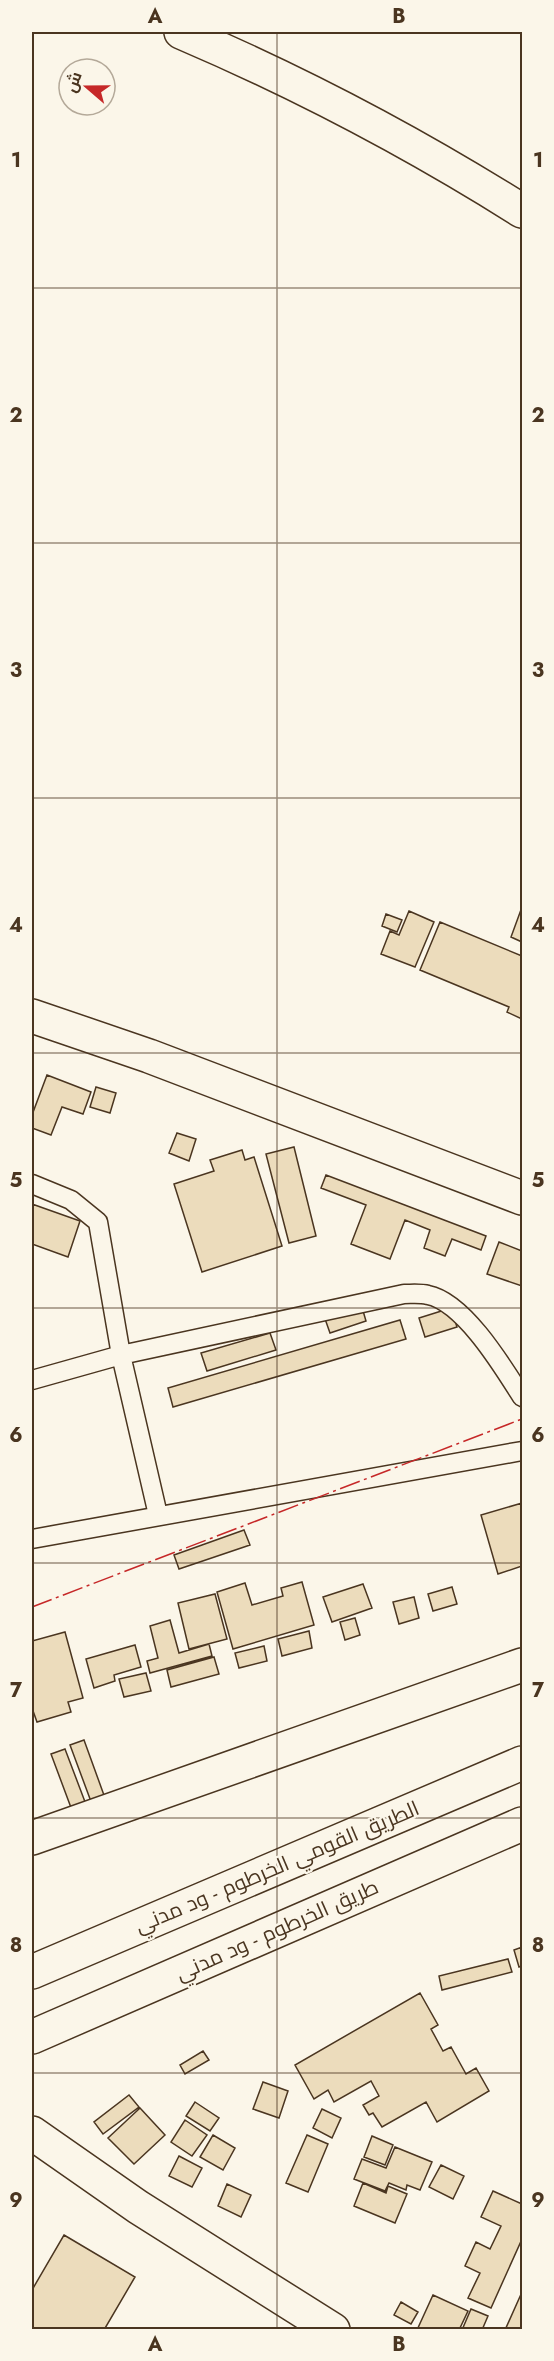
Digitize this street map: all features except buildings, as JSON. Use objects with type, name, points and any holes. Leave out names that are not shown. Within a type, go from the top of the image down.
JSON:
[{"type":"main road","points":[[181,32],[264,68],[476,182],[522,211]]},
{"type":"main road","points":[[32,1016],[160,1060],[522,1198]]},
{"type":"main road","points":[[32,1838],[522,1665]]},
{"type":"main road","name":"الطريق القومي الخرطوم - ود مدني","points":[[32,1972],[522,1762]]},
{"type":"main road","name":"طريق الخرطوم - ود مدني","points":[[32,2037],[522,1824]]},
{"type":"main road","points":[[32,2133],[138,2206],[333,2330]]},
{"type":"lane","points":[[32,1184],[71,1200],[98,1222],[121,1355],[158,1515]]},
{"type":"lane","points":[[32,1380],[121,1355],[404,1293],[429,1295],[453,1307],[490,1348],[522,1397]]},
{"type":"lane","points":[[32,1539],[522,1451]]},
{"type":"power","points":[[32,1607],[522,1419]]}]
